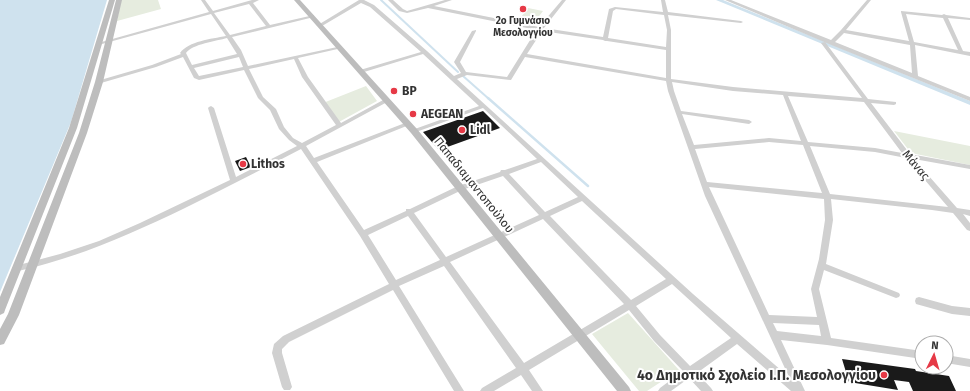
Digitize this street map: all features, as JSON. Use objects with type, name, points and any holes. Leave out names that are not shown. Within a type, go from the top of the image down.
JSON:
[{"type":"street","points":[[0,310],[73,128],[112,0]]},
{"type":"street","points":[[0,340],[13,315],[83,133],[99,82],[119,0]]},
{"type":"street","points":[[203,0],[213,12],[227,37],[240,55],[260,96],[273,109],[280,128],[291,139],[302,146],[364,234],[458,391]]},
{"type":"street","points":[[100,43],[109,42],[257,0]]},
{"type":"street","name":"Παπαδιαμαντοπούλου","points":[[297,0],[362,71],[411,128],[625,391]]},
{"type":"street","points":[[320,25],[362,0],[372,6],[454,78],[582,198],[737,339],[799,391]]},
{"type":"street","points":[[390,0],[404,12],[450,0]]},
{"type":"street","points":[[454,78],[464,73],[510,79],[540,29],[564,0]]},
{"type":"street","points":[[663,0],[666,13],[669,50],[669,80],[679,112],[705,184],[799,391]]},
{"type":"street","points":[[727,0],[970,99]]},
{"type":"street","points":[[831,43],[844,31],[869,0]]},
{"type":"street","points":[[250,2],[269,27]]},
{"type":"street","points":[[427,6],[540,29],[669,50]]},
{"type":"street","points":[[605,40],[613,8],[741,22]]},
{"type":"street","points":[[915,77],[912,43],[903,12],[944,15],[970,19]]},
{"type":"street","points":[[944,15],[961,52]]},
{"type":"street","points":[[312,16],[189,47],[184,52],[184,55],[196,78],[199,78],[246,69],[340,47]]},
{"type":"street","points":[[785,27],[970,104]]},
{"type":"street","points":[[464,73],[457,62],[474,31]]},
{"type":"street","points":[[844,31],[970,54]]},
{"type":"street","name":"Μάνας","points":[[824,43],[864,100],[907,155],[970,228]]},
{"type":"street","points":[[362,71],[424,52]]},
{"type":"street","points":[[99,82],[184,55]]},
{"type":"street","points":[[190,68],[240,55]]},
{"type":"street","points":[[525,55],[669,80],[786,94],[894,103]]},
{"type":"street","points":[[296,58],[305,77],[340,126]]},
{"type":"street","points":[[786,94],[827,196],[829,220],[821,266],[815,289],[827,341]]},
{"type":"street","points":[[18,268],[33,265],[109,241],[234,181],[387,100]]},
{"type":"street","points":[[313,161],[411,128],[484,106]]},
{"type":"street","points":[[211,108],[234,181]]},
{"type":"street","points":[[679,112],[749,122]]},
{"type":"street","points":[[692,147],[721,145],[761,139],[907,155],[970,167]]},
{"type":"street","points":[[364,234],[409,211],[460,188],[541,160]]},
{"type":"street","points":[[503,172],[630,305],[657,338],[708,391]]},
{"type":"street","points":[[705,184],[827,196],[970,213]]},
{"type":"street","points":[[287,387],[277,353],[277,347],[281,343],[394,286],[446,263],[498,236],[582,198]]},
{"type":"street","points":[[409,211],[538,391]]},
{"type":"street","points":[[821,266],[896,295]]},
{"type":"street","points":[[485,391],[672,280]]},
{"type":"street","points":[[919,301],[952,310],[970,312]]},
{"type":"street","points":[[766,319],[822,321]]},
{"type":"street","points":[[773,335],[914,354]]},
{"type":"street","points":[[662,391],[691,373],[737,339]]},
{"type":"street","points":[[954,360],[970,363]]},
{"type":"shaded area","points":[[121,0],[158,0],[161,9],[117,21]]},
{"type":"shaded area","points":[[528,8],[543,11],[533,24],[518,21]]},
{"type":"shaded area","points":[[366,86],[377,101],[337,123],[323,103]]},
{"type":"shaded area","points":[[894,131],[970,146],[970,165],[911,153]]},
{"type":"shaded area","points":[[628,313],[679,370],[647,391],[639,391],[592,334]]},
{"type":"water","points":[[0,0],[107,0],[71,122],[0,292]]},
{"type":"building","name":"Lidl","points":[[483,111],[500,128],[439,150],[423,132]]},
{"type":"building","name":"Lithos","points":[[246,157],[251,167],[240,171],[235,161]]},
{"type":"building","name":"4ο Δημοτικό Σχολείο Ι.Π. Μεσολογγίου","points":[[842,359],[914,369],[914,375],[949,376],[956,391],[913,391],[909,382],[894,380],[898,390],[849,382]]},
{"type":"waterway","points":[[381,0],[458,72]]},
{"type":"waterway","points":[[719,0],[970,103]]},
{"type":"waterway","points":[[463,76],[489,99]]},
{"type":"waterway","points":[[488,98],[588,186]]},
{"type":"place","name":"2ο Γυμνάσιο Μεσολογγίου","points":[[523,9]]},
{"type":"place","name":"BP","points":[[394,91]]},
{"type":"place","name":"AEGEAN","points":[[413,114]]},
{"type":"place","name":"Lidl","points":[[462,130]]},
{"type":"place","name":"Lithos","points":[[243,164]]},
{"type":"place","name":"4ο Δημοτικό Σχολείο Ι.Π. Μεσολογγίου","points":[[884,375]]}]
